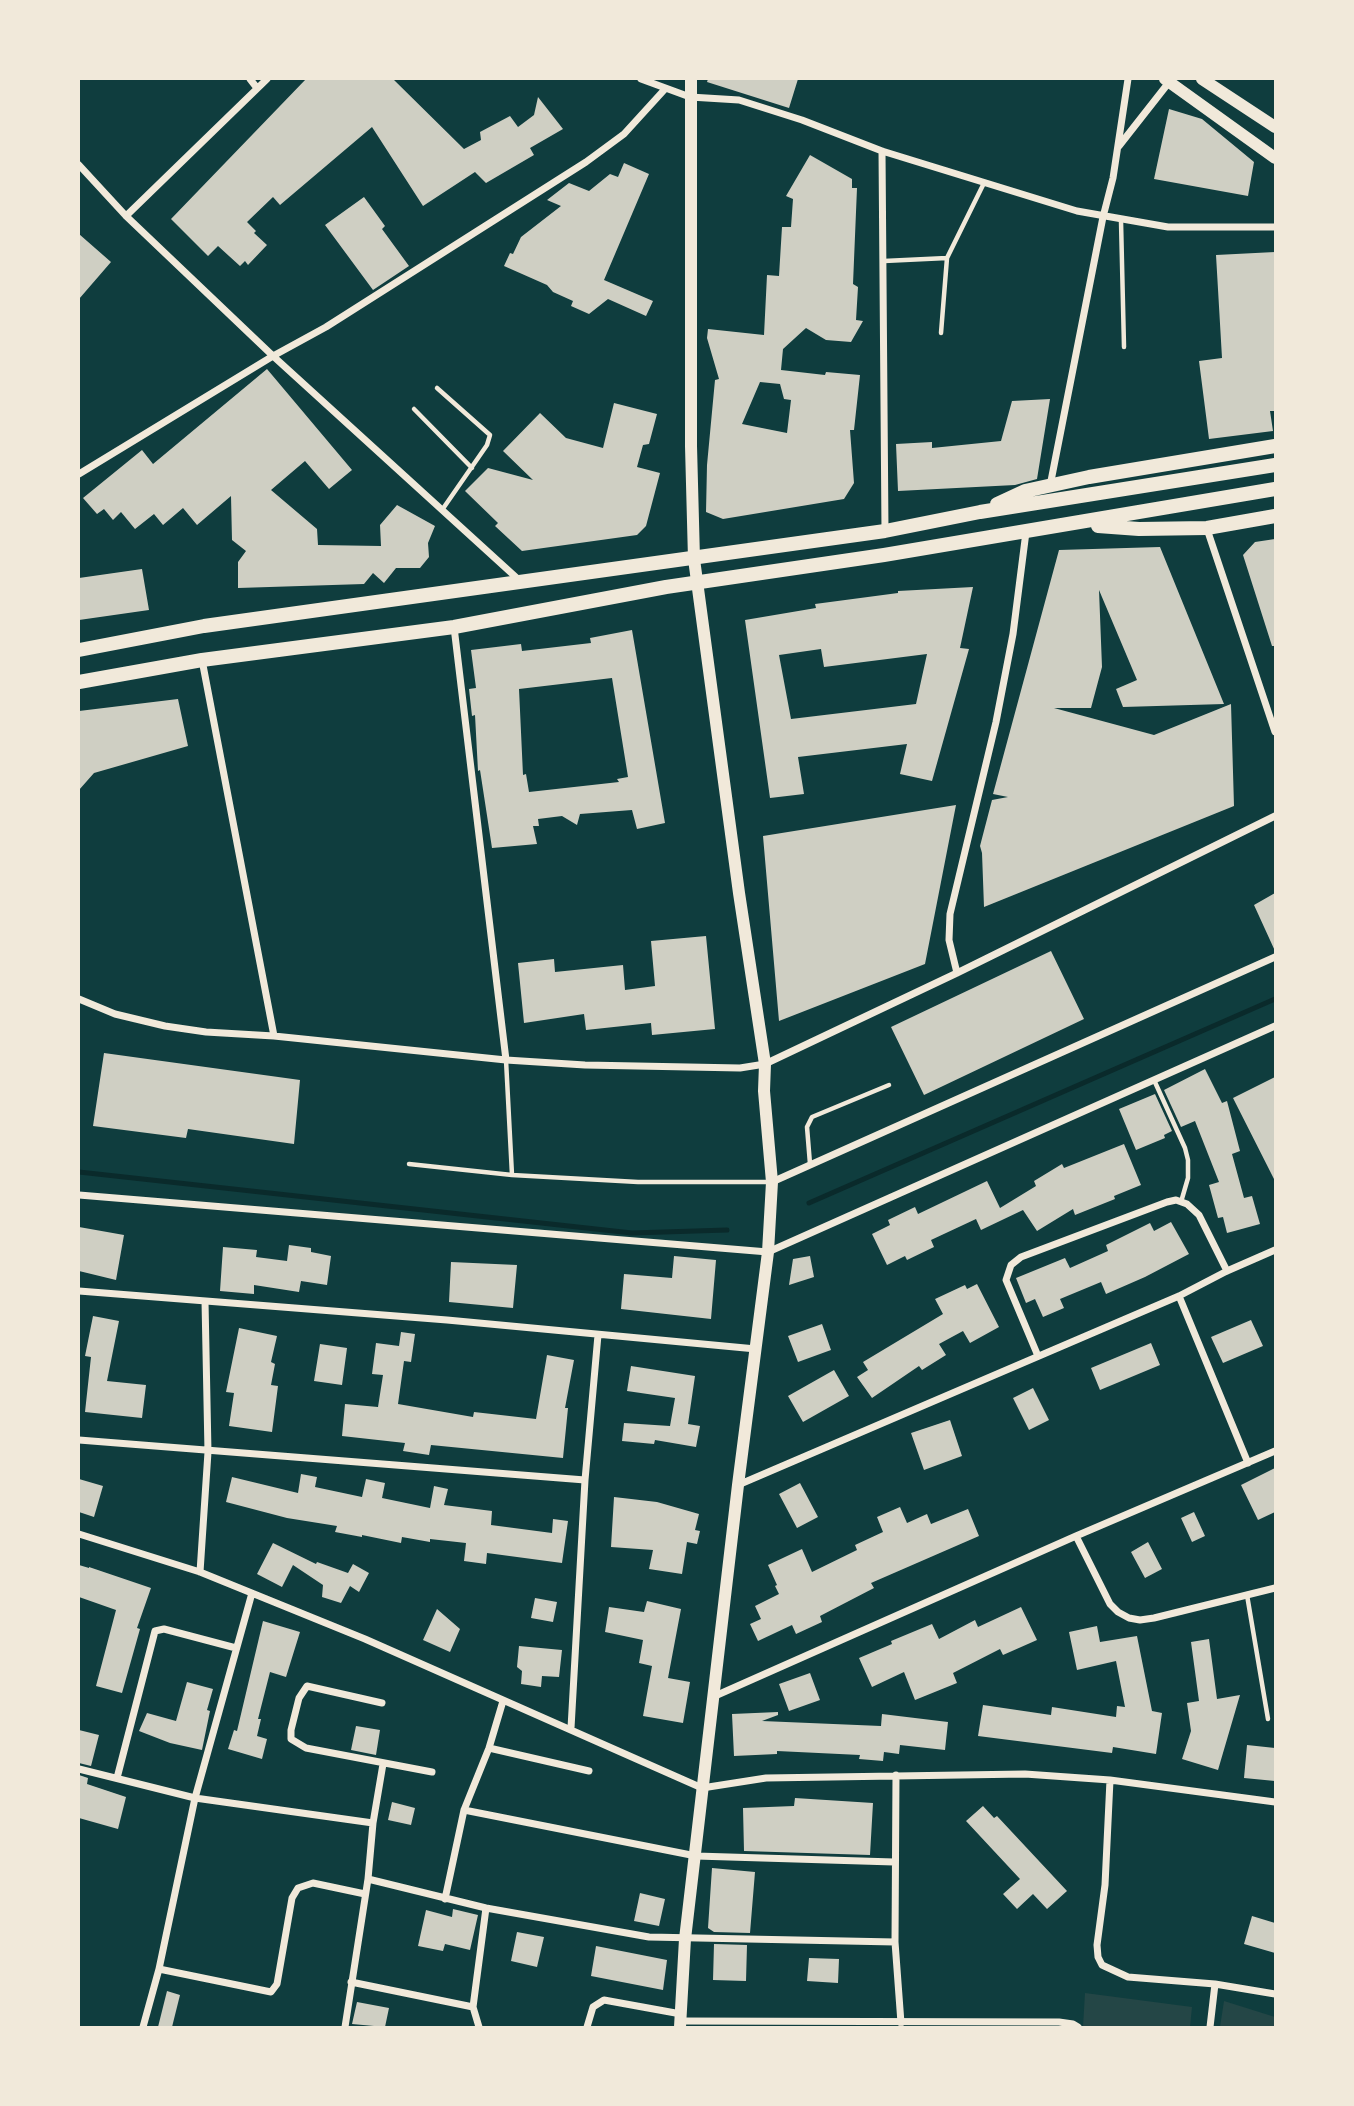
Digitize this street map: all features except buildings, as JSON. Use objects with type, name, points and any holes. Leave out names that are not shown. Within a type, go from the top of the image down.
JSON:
[{"type":"highway","points":[[980,512],[1025,491],[1089,477],[1275,446]]},
{"type":"highway","points":[[79,650],[204,626],[885,531],[980,512],[1275,465]]},
{"type":"highway","points":[[79,682],[202,660],[454,627],[696,584],[1275,489]]},
{"type":"highway","points":[[1073,523],[1139,529],[1207,528],[1275,516]]},
{"type":"main road","points":[[680,2021],[685,1939],[738,1485],[757,1349],[768,1252],[772,1182],[764,1091],[765,1064],[694,559],[691,446],[691,79]]},
{"type":"main road","points":[[1202,79],[1275,127]]},
{"type":"main road","points":[[1169,80],[1275,158]]},
{"type":"street","points":[[250,79],[257,88]]},
{"type":"street","points":[[126,216],[267,79]]},
{"type":"street","points":[[641,79],[690,97],[740,100],[984,183],[1103,217],[1168,227],[1275,227]]},
{"type":"street","points":[[1049,486],[1119,146],[1128,79]]},
{"type":"street","points":[[1119,146],[1169,80]]},
{"type":"street","points":[[81,470],[326,327],[586,162],[624,134],[665,89]]},
{"type":"street","points":[[882,150],[885,531]]},
{"type":"street","points":[[79,165],[126,216],[273,356],[519,581]]},
{"type":"street","points":[[1207,528],[1275,732]]},
{"type":"street","points":[[957,974],[949,940],[950,914],[996,722],[1013,634],[1027,531]]},
{"type":"street","points":[[454,627],[506,1060]]},
{"type":"street","points":[[202,660],[274,1036]]},
{"type":"street","points":[[79,999],[115,1014],[206,1032],[274,1036],[506,1060],[633,1067],[740,1068],[765,1064],[957,974],[1275,816]]},
{"type":"street","points":[[772,1182],[1275,957]]},
{"type":"street","points":[[79,1195],[768,1252],[1275,1026]]},
{"type":"street","points":[[1038,1356],[1006,1280],[1015,1261],[1167,1202],[1181,1202],[1199,1216],[1227,1271]]},
{"type":"street","points":[[738,1485],[1179,1296],[1275,1250]]},
{"type":"street","points":[[79,1291],[446,1320],[757,1349]]},
{"type":"street","points":[[1179,1296],[1248,1463]]},
{"type":"street","points":[[200,1572],[208,1452],[205,1301]]},
{"type":"street","points":[[571,1728],[584,1480],[598,1335]]},
{"type":"street","points":[[79,1440],[584,1480]]},
{"type":"street","points":[[715,1696],[1275,1451]]},
{"type":"street","points":[[79,1534],[200,1572],[365,1639],[702,1788],[766,1778],[1025,1773],[1110,1780],[1275,1802]]},
{"type":"street","points":[[1076,1536],[1110,1604],[1129,1618],[1154,1618],[1275,1588]]},
{"type":"street","points":[[143,2027],[159,1969],[195,1798],[252,1593]]},
{"type":"street","points":[[117,1778],[155,1632],[164,1629],[236,1648]]},
{"type":"street","points":[[382,1703],[315,1687],[305,1688],[299,1698],[291,1736],[295,1743],[306,1748],[432,1772]]},
{"type":"street","points":[[445,1899],[464,1810],[489,1748],[503,1701]]},
{"type":"street","points":[[489,1748],[589,1771]]},
{"type":"street","points":[[345,2027],[383,1764]]},
{"type":"street","points":[[79,1769],[195,1798],[373,1824]]},
{"type":"street","points":[[896,1775],[895,1942],[901,2022]]},
{"type":"street","points":[[1110,1780],[1105,1885],[1097,1945],[1102,1965],[1128,1977],[1216,1984],[1275,1994]]},
{"type":"street","points":[[464,1810],[696,1856],[894,1862]]},
{"type":"street","points":[[368,1880],[486,1908],[649,1937],[895,1942]]},
{"type":"street","points":[[159,1969],[271,1992],[277,1984],[292,1898],[298,1888],[313,1883],[365,1894]]},
{"type":"street","points":[[479,2027],[473,2007],[486,1908]]},
{"type":"street","points":[[351,1982],[473,2007]]},
{"type":"street","points":[[1210,2027],[1216,1984]]},
{"type":"street","points":[[587,2027],[593,2007],[604,2000],[680,2021],[1059,2022],[1078,2027]]},
{"type":"lane","points":[[941,333],[947,258],[984,183]]},
{"type":"lane","points":[[1121,221],[1124,346]]},
{"type":"lane","points":[[883,261],[947,258]]},
{"type":"lane","points":[[437,388],[490,435],[487,445],[441,510]]},
{"type":"lane","points":[[414,409],[471,468]]},
{"type":"lane","points":[[506,1060],[512,1175]]},
{"type":"lane","points":[[1154,1080],[1188,1160],[1188,1178],[1181,1202]]},
{"type":"lane","points":[[810,1164],[807,1127],[812,1118],[889,1085]]},
{"type":"lane","points":[[409,1164],[512,1175],[638,1182],[772,1182]]},
{"type":"lane","points":[[1247,1594],[1268,1719]]},
{"type":"shaded area","points":[[1085,1993],[1192,2007],[1190,2027],[1083,2027]]},
{"type":"shaded area","points":[[1224,2001],[1275,2017],[1275,2027],[1220,2027]]},
{"type":"waterway","points":[[809,1203],[1275,999]]},
{"type":"waterway","points":[[79,1172],[632,1233],[727,1230]]}]
